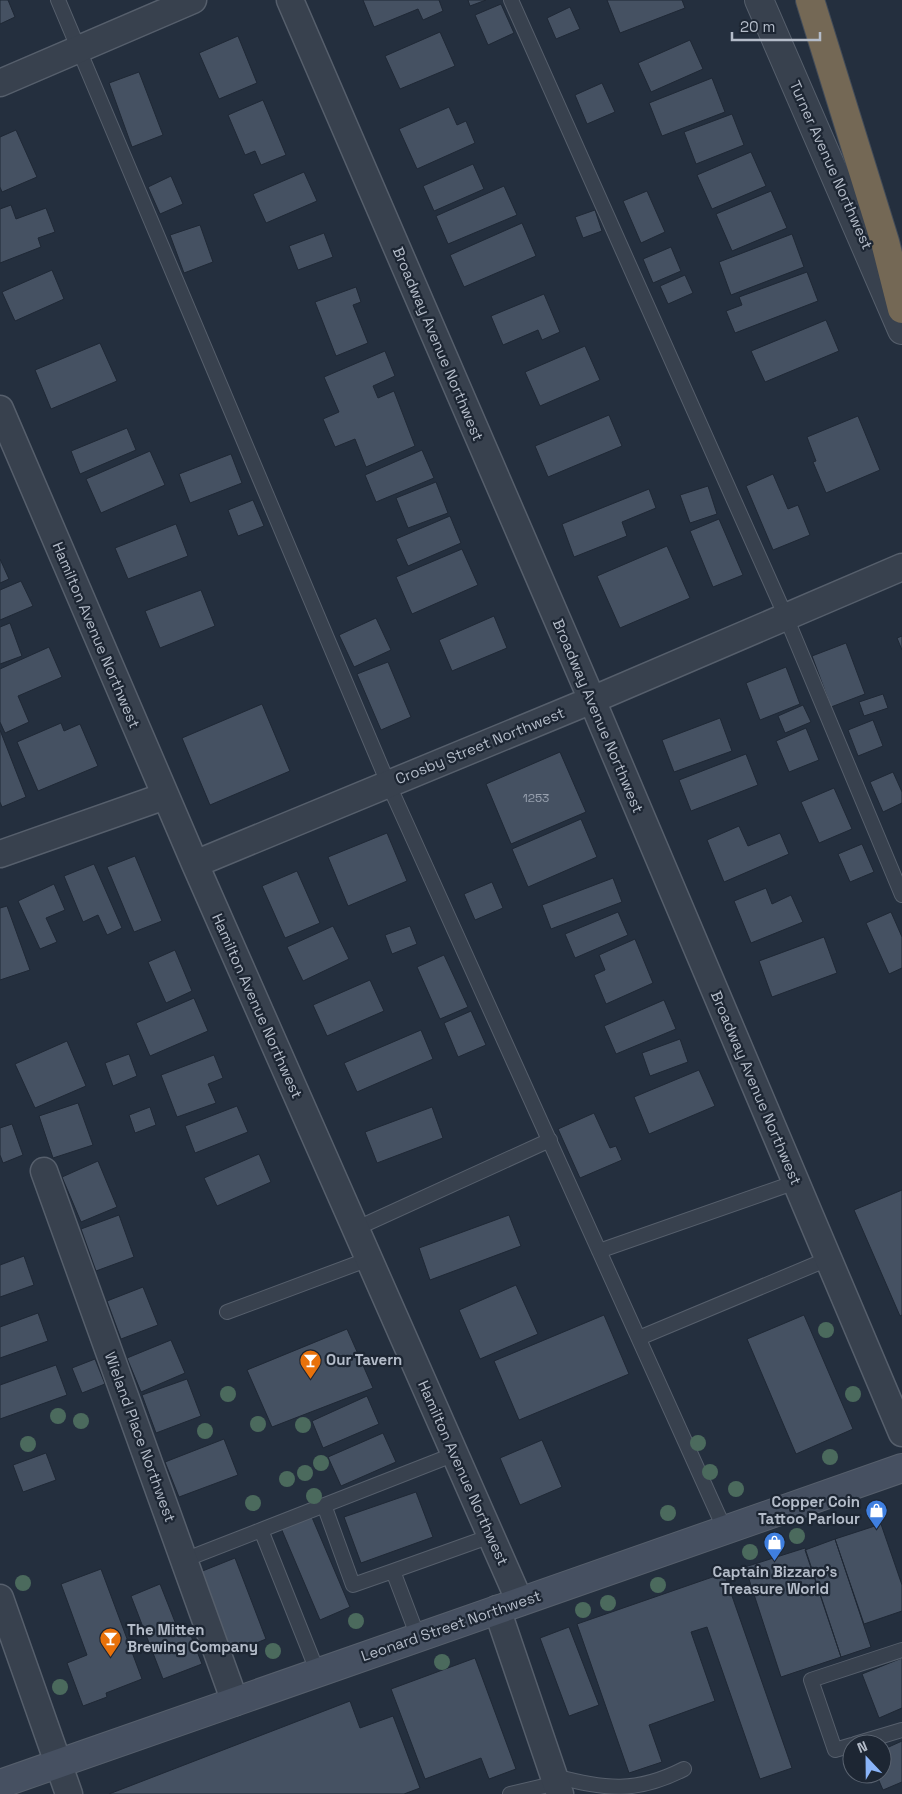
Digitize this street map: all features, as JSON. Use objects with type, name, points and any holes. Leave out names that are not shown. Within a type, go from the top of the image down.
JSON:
[{"type":"highway","points":[[810,0],[884,242],[902,309]]},
{"type":"main road","name":"Leonard Street Northwest","points":[[0,1784],[902,1468]]},
{"type":"street","points":[[0,83],[193,0]]},
{"type":"street","name":"Broadway Avenue Northwest","points":[[290,0],[592,700],[902,1433]]},
{"type":"street","name":"Turner Avenue Northwest","points":[[759,0],[902,330]]},
{"type":"street","name":"Hamilton Avenue Northwest","points":[[0,409],[165,796],[491,1536],[557,1784]]},
{"type":"street","name":"Crosby Street Northwest","points":[[195,864],[388,782],[592,700],[902,567]]},
{"type":"street","points":[[0,854],[165,796]]},
{"type":"street","name":"Wieland Place Northwest","points":[[44,1171],[236,1702]]},
{"type":"street","points":[[0,1598],[69,1794]]},
{"type":"lane","points":[[58,0],[388,782],[725,1530]]},
{"type":"lane","points":[[512,0],[786,617],[902,895]]},
{"type":"lane","points":[[356,1229],[550,1140]]},
{"type":"lane","points":[[599,1251],[796,1182]]},
{"type":"lane","points":[[639,1338],[828,1259]]},
{"type":"lane","points":[[227,1312],[369,1260]]},
{"type":"lane","points":[[184,1560],[455,1454]]},
{"type":"lane","points":[[324,1505],[353,1585],[491,1536]]},
{"type":"lane","points":[[261,1530],[318,1673]]},
{"type":"lane","points":[[393,1571],[418,1637]]},
{"type":"lane","points":[[842,1748],[835,1750],[811,1680],[902,1650]]},
{"type":"lane","points":[[888,1734],[902,1730]]},
{"type":"lane","points":[[510,1794],[557,1784],[633,1790],[663,1782],[684,1769]]},
{"type":"building","points":[[0,0],[8,0],[15,17],[0,24]]},
{"type":"building","points":[[363,0],[439,0],[443,11],[423,20],[418,9],[374,27]]},
{"type":"building","points":[[468,0],[486,0],[470,6]]},
{"type":"building","points":[[607,0],[682,0],[685,8],[620,33]]},
{"type":"building","points":[[501,4],[514,33],[488,45],[475,15]]},
{"type":"building","points":[[570,7],[580,29],[556,39],[547,18]]},
{"type":"building","points":[[440,32],[455,66],[400,89],[385,56]]},
{"type":"building","points":[[238,36],[257,83],[219,99],[199,53]]},
{"type":"building","points":[[690,40],[703,69],[651,92],[638,63]]},
{"type":"building","points":[[139,72],[163,135],[132,147],[109,83]]},
{"type":"building","points":[[712,78],[725,112],[662,136],[649,103]]},
{"type":"building","points":[[602,83],[615,112],[587,124],[575,95]]},
{"type":"building","points":[[263,100],[286,155],[261,165],[255,151],[245,155],[228,115]]},
{"type":"building","points":[[449,107],[457,125],[466,121],[475,143],[417,169],[399,129]]},
{"type":"building","points":[[732,114],[744,145],[696,164],[684,132]]},
{"type":"building","points":[[16,130],[37,177],[2,192],[0,187],[0,137]]},
{"type":"building","points":[[751,152],[766,186],[712,209],[697,175]]},
{"type":"building","points":[[473,164],[484,189],[434,211],[423,186]]},
{"type":"building","points":[[304,172],[317,201],[266,223],[253,194]]},
{"type":"building","points":[[171,176],[183,204],[160,214],[148,187]]},
{"type":"building","points":[[504,186],[517,215],[448,244],[436,216]]},
{"type":"building","points":[[647,191],[665,232],[641,243],[623,201]]},
{"type":"building","points":[[771,191],[787,228],[732,251],[716,214]]},
{"type":"building","points":[[11,205],[16,219],[46,208],[55,232],[38,238],[41,247],[0,263],[0,209]]},
{"type":"building","points":[[595,210],[602,231],[583,238],[575,217]]},
{"type":"building","points":[[522,223],[536,256],[464,287],[450,255]]},
{"type":"building","points":[[200,225],[213,262],[184,273],[170,235]]},
{"type":"building","points":[[324,233],[333,257],[298,270],[289,246]]},
{"type":"building","points":[[792,234],[804,267],[731,295],[719,262]]},
{"type":"building","points":[[671,247],[681,271],[653,283],[643,259]]},
{"type":"building","points":[[52,270],[64,299],[15,321],[2,292]]},
{"type":"building","points":[[807,272],[818,301],[735,333],[726,311],[742,305],[739,297]]},
{"type":"building","points":[[685,275],[693,293],[668,304],[660,286]]},
{"type":"building","points":[[356,287],[361,302],[353,305],[368,343],[336,356],[315,302]]},
{"type":"building","points":[[544,294],[560,332],[542,340],[538,330],[503,345],[491,316]]},
{"type":"building","points":[[826,320],[839,351],[765,382],[751,351]]},
{"type":"building","points":[[100,343],[117,381],[51,409],[35,370]]},
{"type":"building","points":[[585,346],[600,380],[540,406],[525,372]]},
{"type":"building","points":[[385,351],[395,376],[373,386],[378,398],[394,391],[415,446],[366,467],[355,439],[335,447],[323,419],[339,412],[324,377]]},
{"type":"building","points":[[609,415],[622,446],[548,477],[535,446]]},
{"type":"building","points":[[858,416],[880,470],[826,493],[813,462],[816,461],[807,437]]},
{"type":"building","points":[[127,428],[136,450],[80,474],[71,451]]},
{"type":"building","points":[[422,450],[434,478],[376,502],[365,475]]},
{"type":"building","points":[[150,451],[165,485],[101,513],[86,479]]},
{"type":"building","points":[[231,454],[242,483],[190,503],[179,474]]},
{"type":"building","points":[[773,474],[788,509],[798,505],[810,535],[773,550],[746,486]]},
{"type":"building","points":[[436,482],[448,513],[408,528],[396,498]]},
{"type":"building","points":[[708,486],[717,514],[690,523],[680,495]]},
{"type":"building","points":[[649,489],[656,508],[622,522],[627,536],[574,557],[562,524]]},
{"type":"building","points":[[253,500],[264,526],[238,536],[228,510]]},
{"type":"building","points":[[450,516],[461,543],[408,566],[396,539]]},
{"type":"building","points":[[719,519],[743,575],[713,587],[690,531]]},
{"type":"building","points":[[176,524],[188,556],[128,579],[115,548]]},
{"type":"building","points":[[667,546],[690,598],[620,628],[597,576]]},
{"type":"building","points":[[462,549],[478,585],[412,614],[396,577]]},
{"type":"building","points":[[0,559],[9,579],[0,583]]},
{"type":"building","points":[[21,581],[33,606],[0,620],[0,590]]},
{"type":"building","points":[[201,590],[215,626],[160,648],[145,611]]},
{"type":"building","points":[[494,616],[507,648],[452,671],[439,640]]},
{"type":"building","points":[[376,618],[391,650],[354,667],[339,635]]},
{"type":"building","points":[[10,623],[22,656],[0,664],[0,627]]},
{"type":"building","points":[[902,636],[902,650],[897,638]]},
{"type":"building","points":[[846,643],[865,694],[831,707],[812,656]]},
{"type":"building","points":[[49,647],[62,677],[18,696],[29,722],[5,733],[0,722],[0,669]]},
{"type":"building","points":[[388,662],[411,717],[381,730],[357,674]]},
{"type":"building","points":[[786,667],[800,704],[760,720],[746,683]]},
{"type":"building","points":[[883,694],[888,708],[864,716],[859,702]]},
{"type":"building","points":[[262,704],[290,771],[210,805],[182,738]]},
{"type":"building","points":[[803,705],[811,722],[785,733],[778,716]]},
{"type":"building","points":[[720,718],[732,751],[674,772],[662,740]]},
{"type":"building","points":[[873,720],[883,746],[858,756],[848,730]]},
{"type":"building","points":[[61,723],[64,731],[80,724],[98,766],[38,791],[17,742]]},
{"type":"building","points":[[806,728],[819,760],[789,772],[776,741]]},
{"type":"building","points":[[0,730],[26,797],[2,807],[0,802]]},
{"type":"building","points":[[560,752],[586,812],[511,844],[486,784]]},
{"type":"building","points":[[746,754],[758,785],[691,811],[679,780]]},
{"type":"building","points":[[893,772],[902,792],[902,803],[883,812],[870,782]]},
{"type":"building","points":[[834,788],[852,829],[819,843],[801,802]]},
{"type":"building","points":[[581,819],[597,857],[528,887],[512,849]]},
{"type":"building","points":[[739,826],[748,846],[780,833],[789,854],[724,882],[707,840]]},
{"type":"building","points":[[387,833],[407,881],[348,906],[328,857]]},
{"type":"building","points":[[862,844],[874,872],[850,882],[838,854]]},
{"type":"building","points":[[135,856],[162,921],[134,932],[107,867]]},
{"type":"building","points":[[94,864],[122,928],[107,935],[98,915],[83,922],[64,876]]},
{"type":"building","points":[[297,871],[320,923],[285,938],[262,886]]},
{"type":"building","points":[[613,878],[622,902],[551,929],[542,905]]},
{"type":"building","points":[[492,882],[503,908],[475,920],[464,894]]},
{"type":"building","points":[[54,884],[65,910],[46,918],[57,942],[40,949],[18,901]]},
{"type":"building","points":[[766,888],[772,904],[791,895],[803,922],[751,943],[734,901]]},
{"type":"building","points":[[7,906],[30,970],[0,980],[0,908]]},
{"type":"building","points":[[618,912],[628,935],[575,958],[565,934]]},
{"type":"building","points":[[891,912],[902,937],[902,968],[889,974],[866,923]]},
{"type":"building","points":[[333,926],[349,959],[303,981],[287,947]]},
{"type":"building","points":[[410,926],[417,944],[392,954],[385,935]]},
{"type":"building","points":[[824,937],[837,973],[772,997],[759,961]]},
{"type":"building","points":[[635,939],[653,983],[606,1004],[594,975],[605,970],[599,955]]},
{"type":"building","points":[[175,950],[192,991],[166,1003],[148,962]]},
{"type":"building","points":[[444,955],[468,1007],[440,1019],[417,967]]},
{"type":"building","points":[[370,980],[384,1011],[327,1036],[313,1005]]},
{"type":"building","points":[[194,998],[208,1031],[150,1056],[136,1023]]},
{"type":"building","points":[[664,1000],[676,1029],[616,1054],[604,1026]]},
{"type":"building","points":[[471,1011],[486,1045],[458,1057],[444,1023]]},
{"type":"building","points":[[421,1030],[433,1059],[357,1092],[344,1063]]},
{"type":"building","points":[[680,1039],[688,1062],[650,1076],[642,1053]]},
{"type":"building","points":[[67,1041],[86,1086],[35,1108],[15,1064]]},
{"type":"building","points":[[129,1054],[137,1076],[113,1086],[105,1063]]},
{"type":"building","points":[[214,1055],[223,1078],[208,1084],[216,1103],[177,1117],[161,1075]]},
{"type":"building","points":[[699,1070],[715,1106],[649,1134],[634,1097]]},
{"type":"building","points":[[78,1103],[93,1145],[53,1158],[39,1116]]},
{"type":"building","points":[[237,1106],[248,1132],[195,1153],[185,1126]]},
{"type":"building","points":[[150,1107],[156,1125],[135,1133],[129,1115]]},
{"type":"building","points":[[432,1107],[443,1138],[377,1163],[365,1132]]},
{"type":"building","points":[[594,1113],[610,1148],[616,1146],[622,1160],[580,1178],[558,1129]]},
{"type":"building","points":[[12,1124],[23,1155],[3,1163],[0,1155],[0,1128]]},
{"type":"building","points":[[259,1154],[271,1182],[217,1206],[204,1178]]},
{"type":"building","points":[[98,1161],[117,1207],[81,1222],[62,1177]]},
{"type":"building","points":[[902,1190],[902,1315],[900,1316],[854,1210]]},
{"type":"building","points":[[119,1215],[134,1257],[96,1271],[81,1229]]},
{"type":"building","points":[[509,1215],[521,1246],[430,1280],[419,1248]]},
{"type":"building","points":[[24,1256],[34,1285],[0,1297],[0,1265]]},
{"type":"building","points":[[516,1285],[538,1334],[480,1359],[459,1310]]},
{"type":"building","points":[[143,1287],[158,1325],[121,1339],[107,1301]]},
{"type":"building","points":[[38,1313],[48,1341],[0,1358],[0,1327]]},
{"type":"building","points":[[604,1315],[629,1374],[519,1420],[494,1361]]},
{"type":"building","points":[[804,1315],[853,1429],[796,1454],[747,1339]]},
{"type":"building","name":"Our Tavern","points":[[347,1329],[373,1388],[272,1427],[247,1370]]},
{"type":"building","points":[[171,1340],[185,1373],[141,1392],[127,1358]]},
{"type":"building","points":[[95,1359],[105,1384],[82,1393],[72,1368]]},
{"type":"building","points":[[56,1365],[67,1395],[0,1419],[0,1385]]},
{"type":"building","points":[[187,1379],[201,1416],[156,1433],[142,1395]]},
{"type":"building","points":[[367,1396],[379,1424],[323,1448],[312,1421]]},
{"type":"building","points":[[383,1433],[396,1462],[341,1486],[328,1457]]},
{"type":"building","points":[[224,1439],[238,1475],[179,1497],[165,1462]]},
{"type":"building","points":[[542,1440],[562,1487],[520,1505],[500,1458]]},
{"type":"building","points":[[46,1453],[56,1480],[23,1492],[13,1465]]},
{"type":"building","points":[[416,1492],[433,1537],[361,1563],[344,1517]]},
{"type":"building","points":[[311,1515],[350,1607],[320,1620],[281,1528]]},
{"type":"building","points":[[881,1524],[902,1585],[902,1611],[864,1624],[835,1539]]},
{"type":"building","points":[[835,1539],[871,1647],[841,1657],[805,1550]]},
{"type":"building","points":[[805,1548],[841,1657],[781,1677],[745,1567]]},
{"type":"building","points":[[235,1558],[266,1639],[227,1655],[195,1574]]},
{"type":"building","points":[[101,1569],[142,1679],[106,1693],[107,1697],[83,1706],[67,1663],[87,1655],[61,1584]]},
{"type":"building","points":[[724,1573],[792,1768],[760,1779],[707,1627],[691,1632],[715,1701],[649,1725],[662,1762],[629,1773],[577,1624]]},
{"type":"building","points":[[160,1584],[177,1627],[186,1623],[202,1664],[163,1679],[131,1596]]},
{"type":"building","points":[[569,1627],[599,1705],[569,1716],[540,1638]]},
{"type":"building","points":[[475,1658],[516,1769],[489,1779],[481,1758],[425,1779],[391,1689]]},
{"type":"building","points":[[902,1658],[902,1708],[879,1718],[862,1674]]},
{"type":"building","points":[[350,1701],[360,1728],[393,1716],[420,1788],[404,1794],[109,1794]]},
{"type":"building","points":[[902,1741],[902,1782],[883,1790],[880,1784],[892,1784],[892,1746]]},
{"type":"place","name":"Our Tavern","points":[[310,1379]]},
{"type":"place","name":"Copper Coin Tattoo Parlour","points":[[876,1530]]},
{"type":"place","name":"Captain Bizzaro's Treasure World","points":[[775,1562]]},
{"type":"place","name":"The Mitten Brewing Company","points":[[111,1658]]}]
